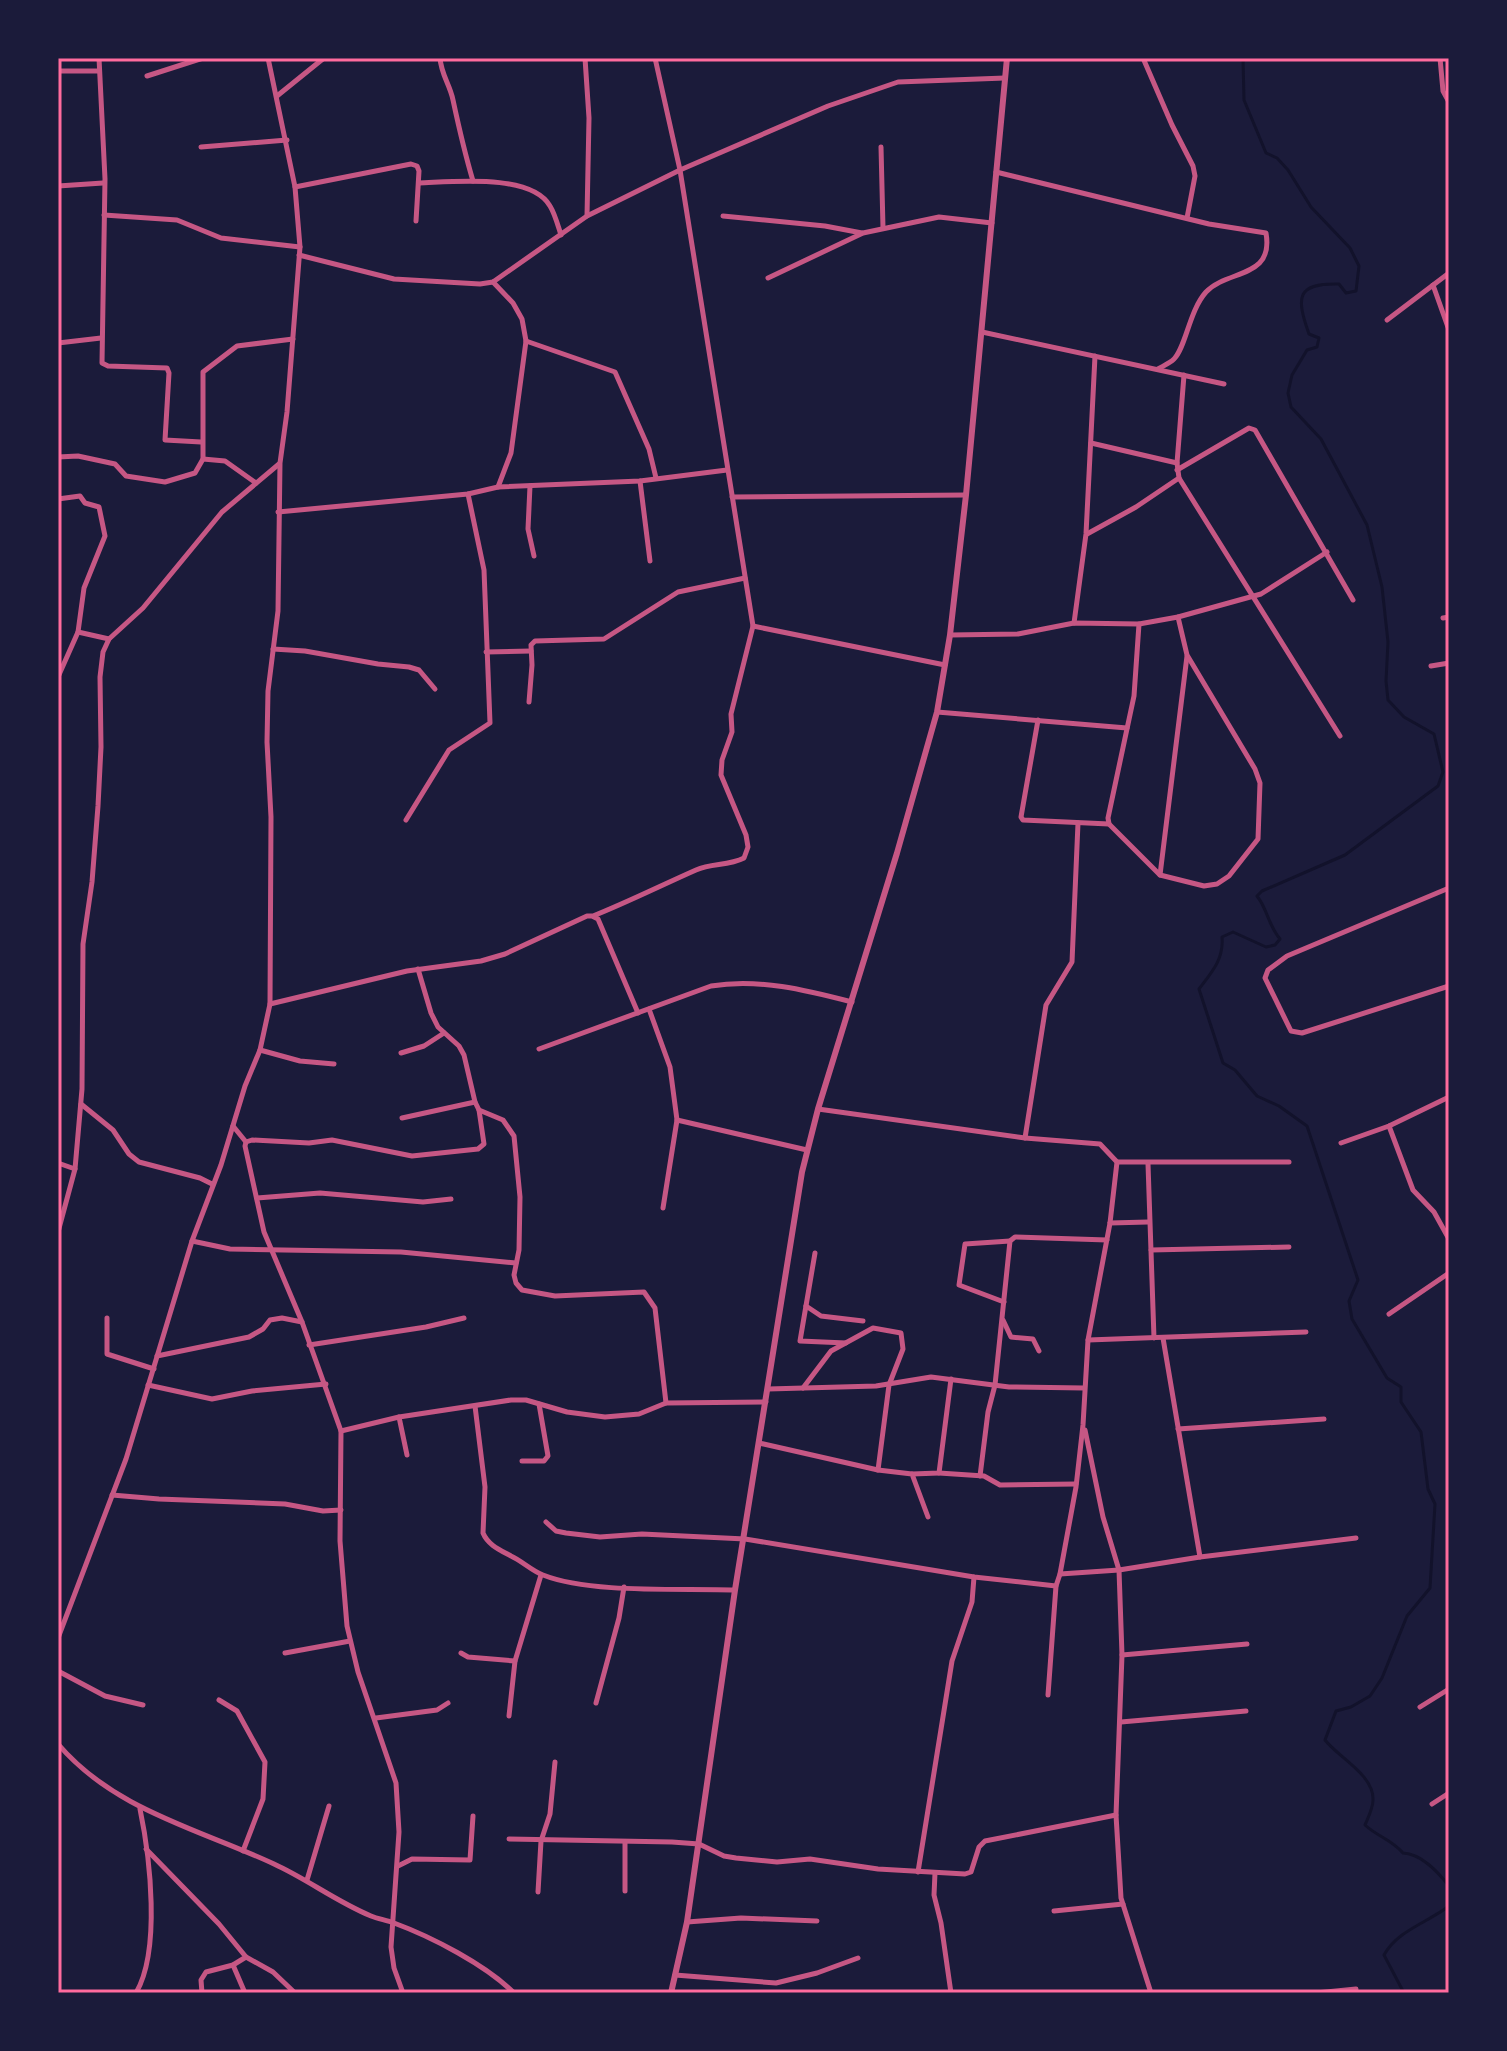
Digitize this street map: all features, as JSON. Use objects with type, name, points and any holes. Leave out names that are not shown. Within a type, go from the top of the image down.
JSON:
[{"type":"street","points":[[99,58],[105,179],[101,338],[104,366],[169,370],[165,440],[201,442]]},
{"type":"street","points":[[147,76],[203,58]]},
{"type":"street","points":[[58,1638],[126,1459],[192,1241],[260,1050],[270,1004],[268,691],[278,611],[280,463],[300,251],[295,187],[268,58]]},
{"type":"street","points":[[277,96],[324,58]]},
{"type":"street","points":[[440,58],[443,79],[453,96],[460,138],[473,181]]},
{"type":"street","points":[[585,58],[589,118],[587,216]]},
{"type":"street","points":[[270,1004],[418,969],[481,961],[505,954],[697,870],[730,865],[744,858],[748,847],[746,835],[721,775],[722,760],[732,732],[731,714],[753,626],[680,170],[655,58]]},
{"type":"street","points":[[671,1993],[687,1922],[782,1287],[807,1150],[937,712],[950,635],[966,495],[1007,58]]},
{"type":"street","points":[[1143,58],[1193,166],[1195,176],[1187,218]]},
{"type":"street","points":[[1440,58],[1443,91],[1449,102]]},
{"type":"street","points":[[58,71],[99,71]]},
{"type":"street","points":[[104,215],[177,220],[221,238],[300,251],[394,279],[480,284],[493,282],[587,216],[680,170],[828,106],[886,84],[1005,78]]},
{"type":"street","points":[[201,147],[287,140]]},
{"type":"street","points":[[881,147],[883,228]]},
{"type":"street","points":[[295,187],[411,164],[417,166],[419,171],[416,221]]},
{"type":"street","points":[[996,172],[1187,218],[1266,233],[1257,267],[1223,280],[1201,298],[1179,353],[1174,360],[1158,369]]},
{"type":"street","points":[[58,186],[103,183]]},
{"type":"street","points":[[419,183],[504,183],[542,197],[550,205],[561,235]]},
{"type":"street","points":[[723,216],[863,233]]},
{"type":"street","points":[[768,278],[863,233],[883,228],[939,217],[992,223]]},
{"type":"street","points":[[1387,320],[1449,273]]},
{"type":"street","points":[[493,282],[513,303],[522,319],[526,341],[511,453],[498,487]]},
{"type":"street","points":[[1433,285],[1449,330]]},
{"type":"street","points":[[982,332],[1224,384]]},
{"type":"street","points":[[58,343],[101,338]]},
{"type":"street","points":[[58,457],[78,456],[115,464],[126,476],[165,482],[195,473],[203,459],[203,372],[237,346],[293,339]]},
{"type":"street","points":[[526,341],[615,372],[649,449],[656,478]]},
{"type":"street","points":[[1074,623],[1086,534],[1095,356]]},
{"type":"street","points":[[1184,375],[1177,467],[1179,478],[1340,736]]},
{"type":"street","points":[[1091,443],[1177,467],[1249,428],[1255,430],[1353,600]]},
{"type":"street","points":[[203,459],[225,461],[256,483]]},
{"type":"street","points":[[58,1232],[75,1169],[80,1103],[83,944],[98,806],[103,652],[109,639],[143,608],[222,512],[280,463]]},
{"type":"street","points":[[278,512],[468,494],[498,487],[640,481],[727,470]]},
{"type":"street","points":[[1086,534],[1136,507],[1179,478]]},
{"type":"street","points":[[640,481],[650,561]]},
{"type":"street","points":[[530,486],[528,529],[534,556]]},
{"type":"street","points":[[406,820],[449,750],[490,723],[484,570],[468,494]]},
{"type":"street","points":[[732,497],[966,495]]},
{"type":"street","points":[[58,499],[80,496],[85,503],[99,507],[105,536],[84,588],[78,632],[58,677]]},
{"type":"street","points":[[950,635],[1018,634],[1074,623],[1139,624],[1178,617],[1266,592],[1327,552]]},
{"type":"street","points":[[529,702],[531,651],[535,641],[604,639],[678,592],[745,578]]},
{"type":"street","points":[[1038,720],[1021,817],[1026,822],[1109,824],[1160,875],[1204,886],[1217,884],[1229,876],[1258,839],[1260,783],[1255,769],[1187,655],[1178,617]]},
{"type":"street","points":[[1109,824],[1134,696],[1139,624]]},
{"type":"street","points":[[753,626],[945,665]]},
{"type":"street","points":[[78,632],[109,639]]},
{"type":"street","points":[[273,649],[409,667],[419,670],[435,689]]},
{"type":"street","points":[[486,652],[531,651]]},
{"type":"street","points":[[1160,875],[1187,655]]},
{"type":"street","points":[[1431,666],[1449,663]]},
{"type":"street","points":[[937,712],[1127,728]]},
{"type":"street","points":[[1025,1138],[1046,1005],[1072,962],[1078,823]]},
{"type":"street","points":[[1449,888],[1287,956],[1268,970],[1265,978],[1291,1031],[1302,1033],[1449,986]]},
{"type":"street","points":[[593,916],[598,919],[638,1013]]},
{"type":"street","points":[[246,1142],[309,1143],[332,1140],[412,1156],[478,1149],[484,1144],[479,1110],[464,1055],[431,1013],[418,969]]},
{"type":"street","points":[[539,1049],[723,984],[792,987],[852,1002]]},
{"type":"street","points":[[649,1009],[670,1067],[677,1120],[663,1208]]},
{"type":"street","points":[[401,1053],[424,1046],[444,1033]]},
{"type":"street","points":[[260,1050],[300,1061],[334,1064]]},
{"type":"street","points":[[1341,1143],[1389,1126],[1449,1097]]},
{"type":"street","points":[[402,1118],[475,1102]]},
{"type":"street","points":[[80,1103],[113,1130],[120,1143],[139,1162],[212,1184]]},
{"type":"street","points":[[818,1109],[1025,1138],[1100,1144],[1117,1162],[1289,1162]]},
{"type":"street","points":[[479,1110],[503,1120],[514,1136],[520,1197],[516,1283],[522,1290],[555,1296],[644,1292],[655,1308],[666,1403]]},
{"type":"street","points":[[677,1120],[807,1150]]},
{"type":"street","points":[[232,1126],[246,1142],[264,1232],[326,1384],[341,1431],[340,1541],[347,1626],[396,1783],[399,1832],[391,1947],[403,1993]]},
{"type":"street","points":[[1389,1126],[1413,1190],[1434,1212],[1449,1239]]},
{"type":"street","points":[[1048,1695],[1056,1586],[1076,1484],[1088,1340],[1110,1223],[1117,1162]]},
{"type":"street","points":[[58,1163],[75,1169]]},
{"type":"street","points":[[1148,1164],[1154,1338]]},
{"type":"street","points":[[257,1198],[320,1193],[423,1202],[451,1199]]},
{"type":"street","points":[[1110,1223],[1148,1222]]},
{"type":"street","points":[[1004,1302],[959,1285],[965,1244],[1010,1241],[1015,1237],[1107,1240]]},
{"type":"street","points":[[192,1241],[230,1249],[401,1252],[516,1263]]},
{"type":"street","points":[[980,1476],[995,1385],[1010,1241]]},
{"type":"street","points":[[1151,1250],[1289,1247]]},
{"type":"street","points":[[815,1253],[800,1341],[847,1343]]},
{"type":"street","points":[[1389,1314],[1449,1273]]},
{"type":"street","points":[[806,1306],[821,1316],[863,1321]]},
{"type":"street","points":[[107,1318],[107,1354],[154,1369]]},
{"type":"street","points":[[157,1356],[249,1337],[263,1329],[270,1320],[282,1318],[302,1322]]},
{"type":"street","points":[[309,1345],[464,1318]]},
{"type":"street","points":[[1002,1319],[1011,1337],[1033,1339],[1039,1351]]},
{"type":"street","points":[[802,1388],[831,1351],[873,1328],[901,1333],[903,1349],[889,1385],[878,1470]]},
{"type":"street","points":[[1088,1340],[1306,1332]]},
{"type":"street","points":[[1163,1338],[1200,1557]]},
{"type":"street","points":[[768,1389],[889,1385],[931,1377],[995,1385],[1084,1388]]},
{"type":"street","points":[[939,1473],[951,1379]]},
{"type":"street","points":[[148,1385],[212,1399],[252,1391],[326,1384]]},
{"type":"street","points":[[341,1431],[399,1417],[511,1400],[567,1412],[617,1417],[649,1412],[657,1405],[666,1403],[766,1402]]},
{"type":"street","points":[[522,1461],[544,1461],[548,1456],[539,1404]]},
{"type":"street","points":[[475,1406],[485,1487],[483,1533],[486,1540],[541,1575],[587,1586],[735,1590]]},
{"type":"street","points":[[399,1417],[407,1455]]},
{"type":"street","points":[[1178,1429],[1324,1419]]},
{"type":"street","points":[[1083,1425],[1103,1517],[1119,1570],[1122,1655],[1116,1815],[1123,1904],[1151,1993]]},
{"type":"street","points":[[759,1443],[878,1470],[980,1476],[1000,1485],[1076,1484]]},
{"type":"street","points":[[912,1474],[928,1517]]},
{"type":"street","points":[[112,1495],[341,1510]]},
{"type":"street","points":[[546,1522],[556,1531],[600,1537],[642,1534],[745,1539],[974,1577],[1056,1586]]},
{"type":"street","points":[[1060,1574],[1119,1570],[1356,1538]]},
{"type":"street","points":[[509,1716],[515,1661],[541,1575]]},
{"type":"street","points":[[918,1872],[952,1661],[972,1602],[974,1577]]},
{"type":"street","points":[[596,1703],[624,1587]]},
{"type":"street","points":[[285,1653],[350,1641]]},
{"type":"street","points":[[1122,1655],[1247,1644]]},
{"type":"street","points":[[461,1653],[468,1657],[515,1661]]},
{"type":"street","points":[[58,1671],[105,1696],[143,1705]]},
{"type":"street","points":[[1420,1707],[1449,1689]]},
{"type":"street","points":[[219,1700],[237,1711],[249,1739],[265,1762],[263,1799],[243,1851]]},
{"type":"street","points":[[376,1718],[437,1710],[448,1703]]},
{"type":"street","points":[[1121,1722],[1246,1711]]},
{"type":"street","points":[[58,1744],[89,1775],[140,1808],[307,1880],[371,1916],[394,1923],[467,1959],[500,1979],[514,1993]]},
{"type":"street","points":[[538,1892],[541,1841],[550,1814],[555,1762]]},
{"type":"street","points":[[1432,1804],[1449,1793]]},
{"type":"street","points":[[307,1880],[329,1806]]},
{"type":"street","points":[[136,1993],[152,1935],[140,1808]]},
{"type":"street","points":[[509,1839],[699,1844],[736,1858],[777,1862],[810,1859],[878,1869],[965,1874],[971,1872],[979,1847],[985,1841],[1116,1815]]},
{"type":"street","points":[[397,1867],[412,1859],[470,1860],[473,1816]]},
{"type":"street","points":[[625,1842],[625,1891]]},
{"type":"street","points":[[146,1849],[219,1924],[246,1957],[273,1972],[295,1993]]},
{"type":"street","points":[[935,1873],[935,1901],[951,1993]]},
{"type":"street","points":[[1054,1911],[1123,1904]]},
{"type":"street","points":[[687,1922],[741,1918],[817,1921]]},
{"type":"street","points":[[202,1993],[201,1980],[206,1972],[233,1965],[246,1957]]},
{"type":"street","points":[[674,1975],[776,1983],[858,1958]]},
{"type":"street","points":[[233,1965],[245,1993]]},
{"type":"street","points":[[1316,1993],[1356,1989]]},
{"type":"waterway","points":[[1243,58],[1244,100],[1266,153],[1277,158],[1288,170],[1311,207],[1350,248],[1359,266],[1356,291],[1346,293],[1339,284],[1325,284],[1314,286],[1303,295],[1302,310],[1309,334],[1319,338],[1317,347],[1307,350],[1292,375],[1288,393],[1291,407],[1321,439],[1367,525],[1382,587],[1388,642],[1388,700],[1404,717],[1434,734],[1443,772],[1438,786],[1345,855],[1262,891],[1257,896],[1280,939],[1275,945],[1266,947],[1233,932],[1222,937],[1219,959],[1199,989],[1223,1063],[1235,1070],[1257,1096],[1279,1106],[1307,1126],[1358,1280],[1349,1301],[1352,1319],[1387,1378],[1401,1387],[1401,1402],[1421,1432],[1428,1489],[1435,1504],[1430,1588],[1407,1616],[1382,1678],[1370,1696],[1336,1711],[1325,1740],[1355,1767],[1372,1791],[1371,1810],[1365,1825],[1403,1853],[1423,1860],[1449,1886]]},
{"type":"waterway","points":[[1404,1993],[1384,1955],[1397,1939],[1449,1906]]}]
